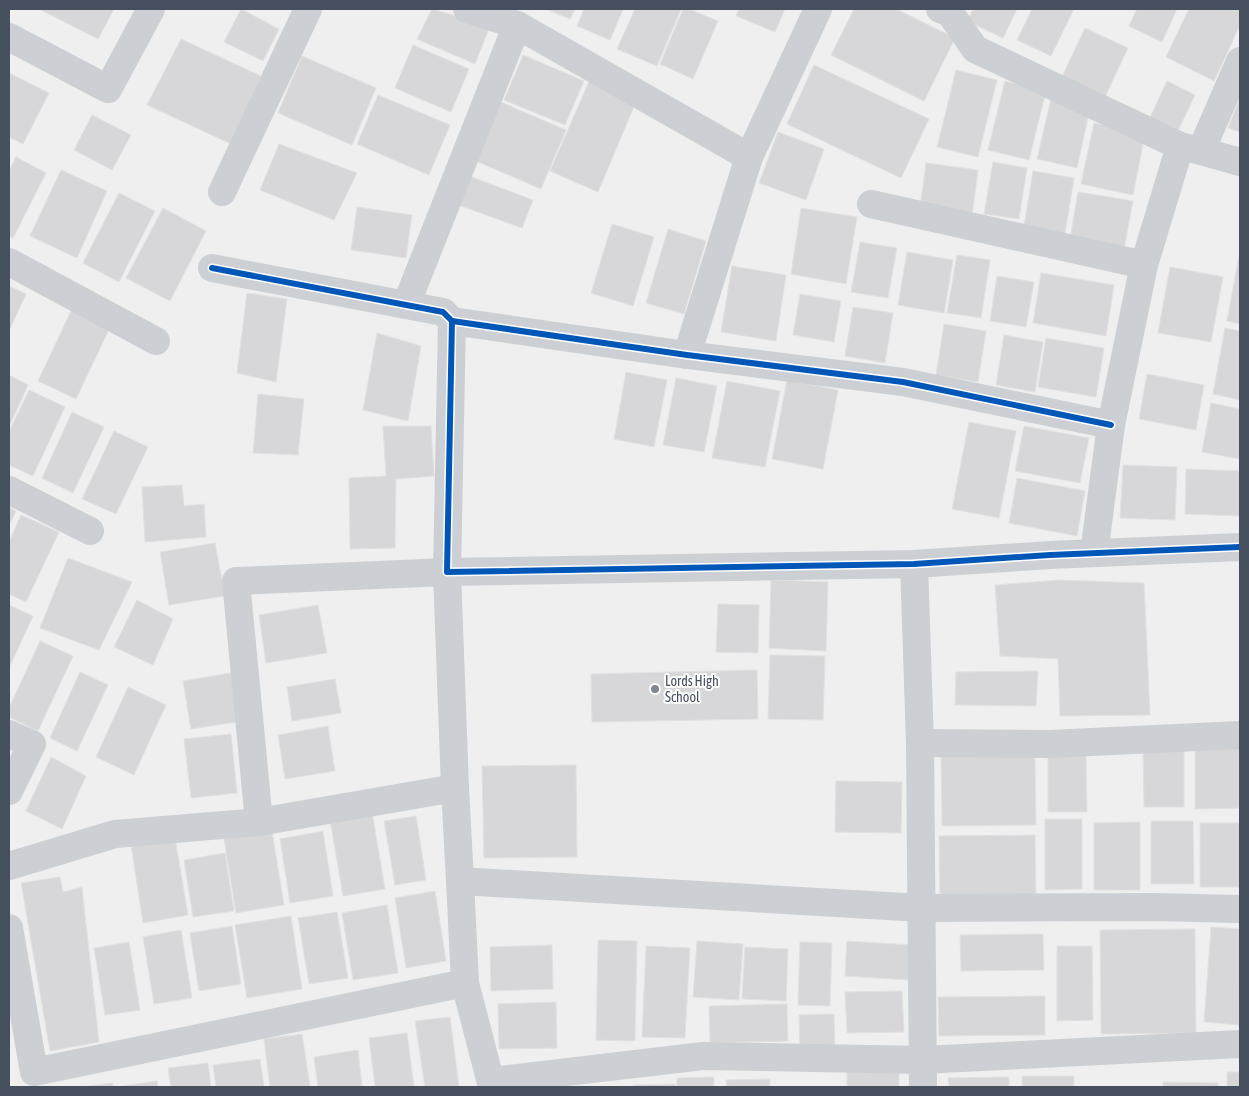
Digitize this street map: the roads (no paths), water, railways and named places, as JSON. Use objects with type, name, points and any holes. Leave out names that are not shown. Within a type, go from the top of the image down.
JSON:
[{"type":"street","points":[[9,37],[108,89],[151,9]]},
{"type":"street","points":[[222,192],[308,9]]},
{"type":"street","points":[[467,9],[517,25],[749,157]]},
{"type":"street","points":[[688,355],[749,157],[818,9]]},
{"type":"street","points":[[940,9],[950,13],[975,49],[1190,148],[1240,162]]},
{"type":"street","points":[[406,305],[517,25]]},
{"type":"street","points":[[1094,553],[1110,425],[1144,265],[1190,148],[1240,61]]},
{"type":"street","points":[[871,204],[1144,265]]},
{"type":"street","points":[[9,262],[156,341]]},
{"type":"street","points":[[212,268],[443,312],[452,321],[688,355],[903,382],[1110,425]]},
{"type":"street","points":[[452,321],[447,572],[465,984],[492,1084],[703,1056],[922,1060],[1240,1044]]},
{"type":"street","points":[[9,490],[90,531]]},
{"type":"street","points":[[259,822],[236,582],[447,572],[914,564],[1094,553],[1240,547]]},
{"type":"street","points":[[914,564],[920,743],[923,1087]]},
{"type":"street","points":[[9,734],[32,744],[9,791]]},
{"type":"street","points":[[920,743],[1049,744],[1240,735]]},
{"type":"street","points":[[9,866],[115,834],[259,822],[455,788]]},
{"type":"street","points":[[460,881],[922,908],[1152,907],[1240,909]]},
{"type":"street","points":[[9,928],[35,1079],[465,984]]},
{"type":"place","name":"Lords High School","points":[[655,689]]}]
